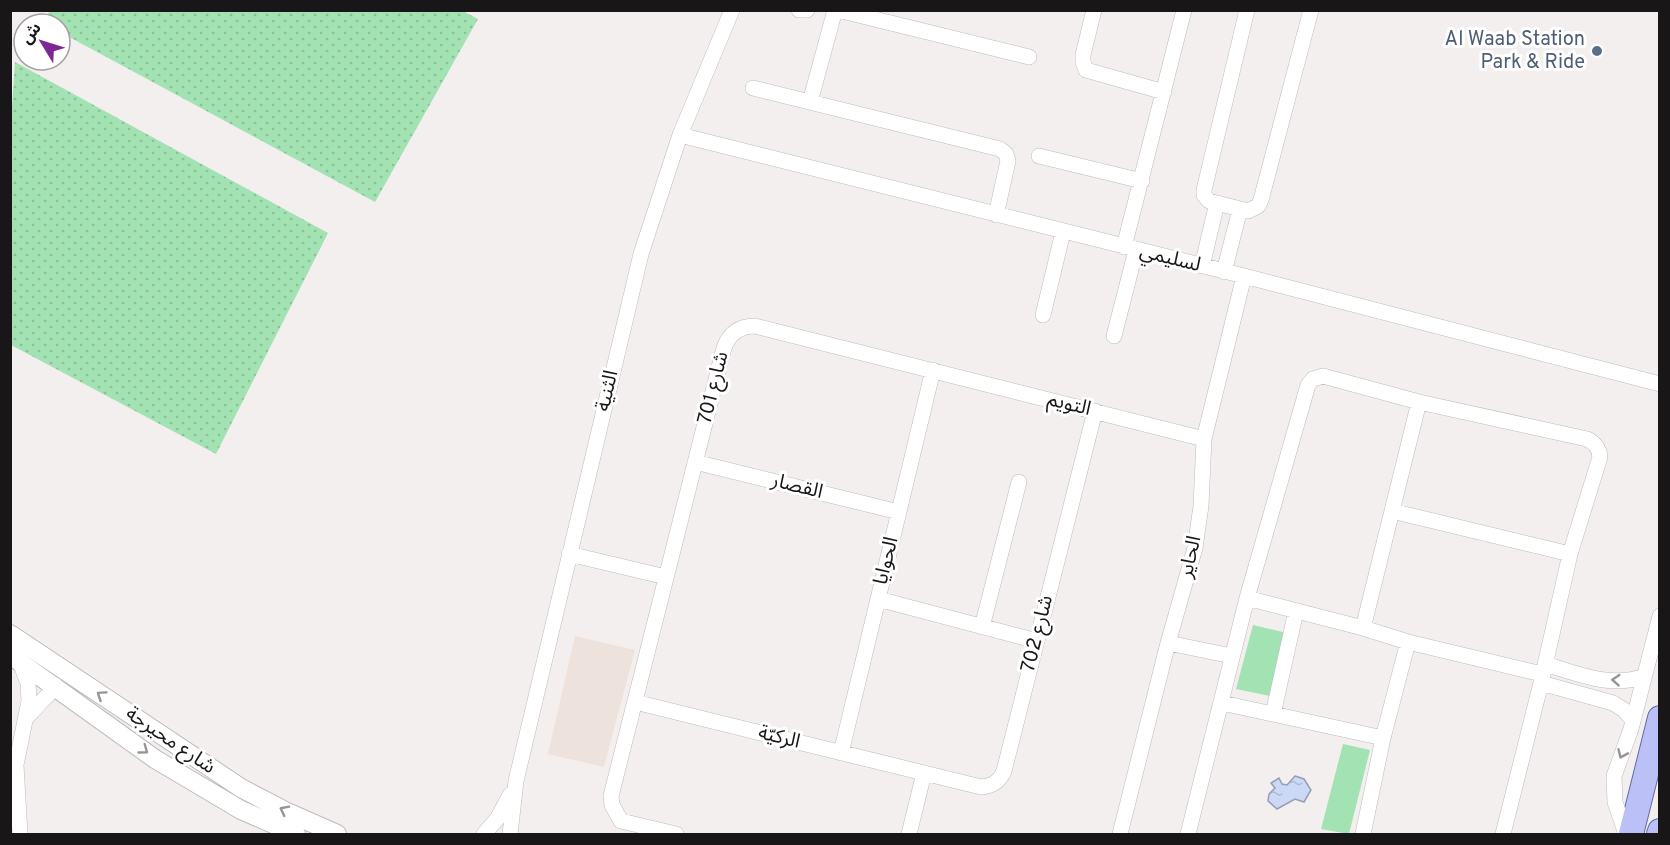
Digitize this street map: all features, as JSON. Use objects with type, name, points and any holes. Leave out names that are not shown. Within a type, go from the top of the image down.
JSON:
[{"type":"main road","points":[[1631,834],[1659,718]]},
{"type":"street","name":"الثنية","points":[[510,834],[516,781],[641,254],[680,135],[732,10]]},
{"type":"street","points":[[799,10],[807,10]]},
{"type":"street","points":[[810,102],[836,10],[1029,57]]},
{"type":"street","points":[[1094,10],[1083,55],[1086,70],[1164,92]]},
{"type":"street","points":[[1114,336],[1142,180],[1184,10]]},
{"type":"street","points":[[1247,10],[1204,190],[1206,199],[1248,211],[1261,200],[1311,10]]},
{"type":"street","points":[[753,88],[1000,149],[1006,153],[1008,161],[996,215]]},
{"type":"street","name":"لسليمي","points":[[680,135],[1244,276],[1659,384]]},
{"type":"street","points":[[1039,156],[1142,180]]},
{"type":"street","points":[[1202,266],[1217,203]]},
{"type":"street","points":[[1224,272],[1240,209]]},
{"type":"street","points":[[1043,315],[1063,232]]},
{"type":"street","name":"الحاير","points":[[1120,834],[1168,643],[1195,548],[1201,506],[1204,439],[1244,276]]},
{"type":"street","name":"شارع 701","points":[[676,834],[621,821],[612,805],[611,796],[726,343],[732,334],[742,328],[754,326],[933,370]]},
{"type":"street","name":"التويم","points":[[933,370],[1204,439]]},
{"type":"street","name":"الحوايا","points":[[841,753],[933,370]]},
{"type":"street","points":[[1188,834],[1247,598],[1310,382],[1323,376],[1419,402],[1587,439],[1593,442],[1599,451],[1600,457],[1570,554],[1503,834]]},
{"type":"street","points":[[1363,628],[1419,402]]},
{"type":"street","name":"شارع 702","points":[[924,773],[987,787],[998,781],[1004,771],[1095,411]]},
{"type":"street","name":"القصار","points":[[695,462],[899,512]]},
{"type":"street","points":[[982,627],[1019,482]]},
{"type":"street","points":[[1392,511],[1570,554]]},
{"type":"street","points":[[569,555],[666,577]]},
{"type":"street","points":[[1247,598],[1408,642],[1543,674],[1612,681],[1631,680],[1644,676]]},
{"type":"street","points":[[878,599],[1037,641]]},
{"type":"street","points":[[1273,714],[1296,611]]},
{"type":"street","points":[[1626,834],[1615,802],[1613,784],[1616,767],[1628,740],[1659,616]]},
{"type":"street","name":"شارع محيرجة","points":[[10,634],[155,759],[242,810],[297,834]]},
{"type":"street","points":[[1363,834],[1383,738],[1408,642]]},
{"type":"street","points":[[1168,643],[1232,656]]},
{"type":"street","points":[[15,658],[27,683],[28,701],[16,765],[20,834]]},
{"type":"street","name":"شارع محيرجة","points":[[15,658],[59,678],[242,788],[287,812],[337,834]]},
{"type":"street","points":[[1543,674],[1607,701],[1624,710],[1632,719]]},
{"type":"street","points":[[25,719],[48,695],[59,678]]},
{"type":"street","name":"الركيّة","points":[[635,702],[924,773]]},
{"type":"street","points":[[1222,703],[1383,738]]},
{"type":"street","points":[[909,834],[924,773]]},
{"type":"street","name":"الثنية","points":[[484,834],[508,801],[516,781]]},
{"type":"shaded area","points":[[575,636],[635,650],[604,767],[548,754]]},
{"type":"green space","points":[[50,10],[461,10],[478,19],[375,202],[72,38],[72,12],[49,12]]},
{"type":"green space","points":[[14,72],[33,72],[328,233],[216,454],[11,345],[10,137]]},
{"type":"green space","points":[[1253,625],[1287,633],[1270,696],[1236,689]]},
{"type":"green space","points":[[1343,744],[1370,750],[1349,834],[1321,829]]},
{"type":"water","points":[[1295,776],[1304,779],[1311,790],[1304,802],[1295,799],[1277,809],[1268,801],[1269,794],[1275,788],[1271,783],[1279,778],[1282,784],[1287,785]]},
{"type":"place","name":"Al Waab Station Park & Ride","points":[[1597,51]]}]
